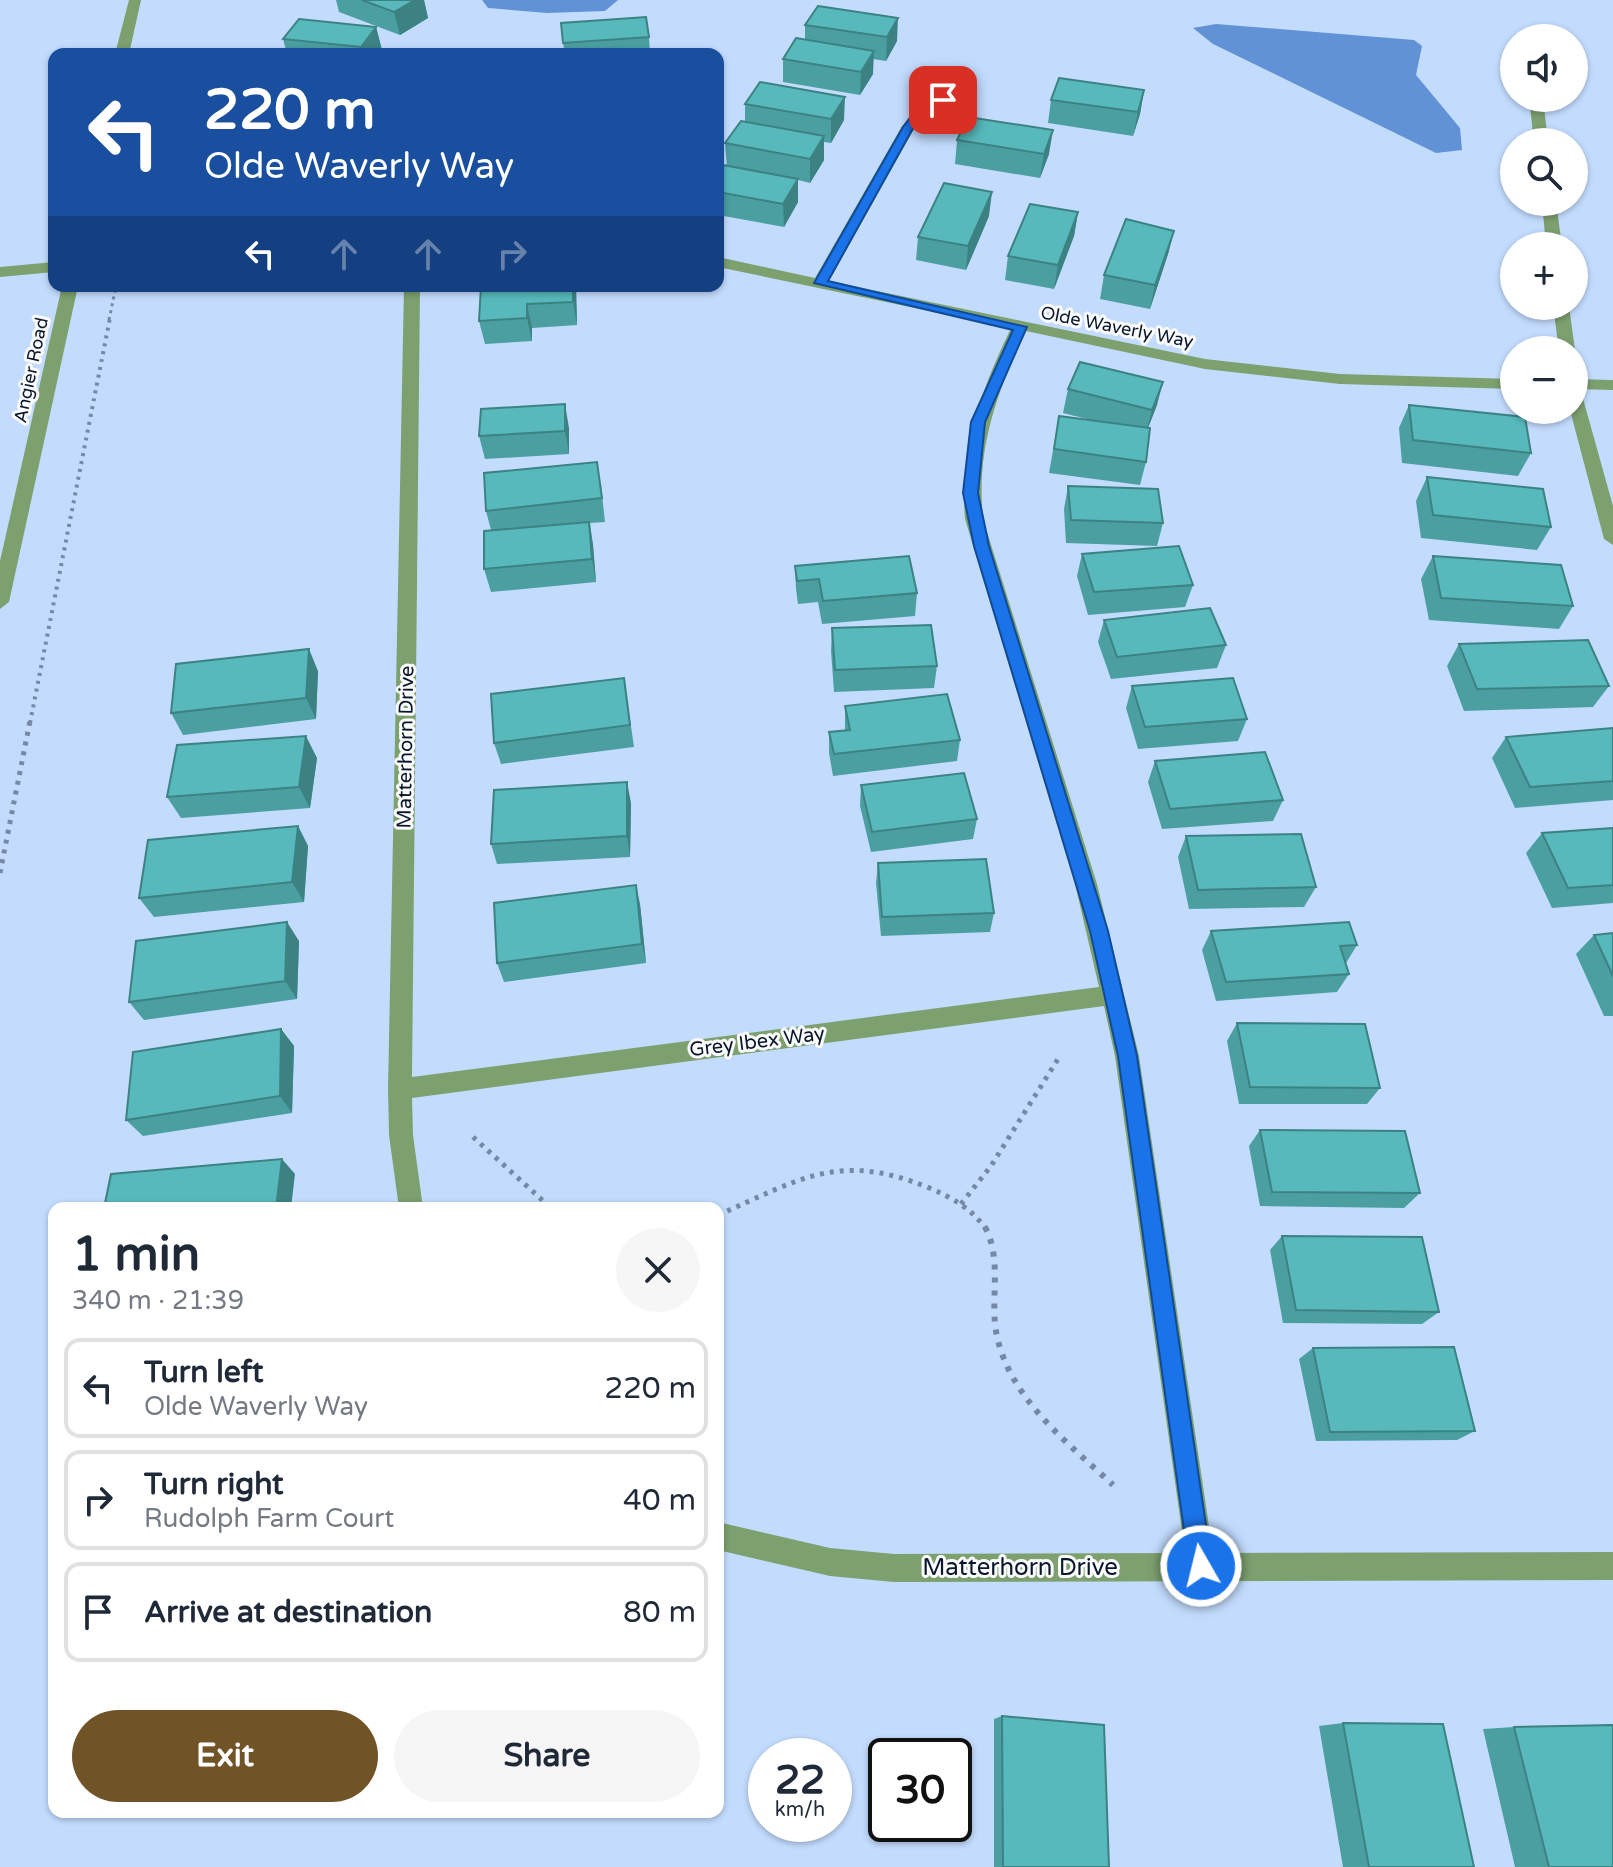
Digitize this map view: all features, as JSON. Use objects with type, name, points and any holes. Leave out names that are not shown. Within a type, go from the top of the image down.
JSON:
[{"type":"street","points":[[123,48],[135,0]]},
{"type":"street","points":[[820,283],[907,129],[928,108],[962,91]]},
{"type":"street","name":"Olde Waverly Way","points":[[724,263],[1163,358],[1265,372],[1386,382],[1500,384]]},
{"type":"street","points":[[0,272],[48,268]]},
{"type":"street","name":"Angier Road","points":[[0,602],[69,292]]},
{"type":"street","name":"Matterhorn Drive","points":[[410,1202],[401,1135],[400,1089],[412,292]]},
{"type":"street","points":[[1020,327],[978,422],[971,493],[982,546],[1086,884],[1114,995],[1139,1126],[1201,1566]]},
{"type":"street","points":[[1588,384],[1613,385]]},
{"type":"street","points":[[1582,424],[1613,539]]},
{"type":"street","name":"Grey Ibex Way","points":[[400,1089],[1114,995]]},
{"type":"street","name":"Matterhorn Drive","points":[[724,1537],[830,1562],[894,1568],[1613,1566]]},
{"type":"path","points":[[0,873],[115,292]]},
{"type":"path","points":[[961,1204],[997,1157],[1058,1059]]},
{"type":"path","points":[[473,1137],[544,1202]]},
{"type":"path","points":[[724,1213],[804,1180],[856,1168],[921,1184],[961,1204],[981,1221],[990,1237],[996,1334],[1018,1386],[1036,1409],[1113,1485]]},
{"type":"water","points":[[482,0],[618,0],[605,11],[547,13],[488,8]]},
{"type":"water","points":[[1216,24],[1414,40],[1422,46],[1416,75],[1460,128],[1462,150],[1436,153],[1213,44],[1193,28]]},
{"type":"building","points":[[362,0],[415,0],[394,12]]},
{"type":"building","points":[[818,6],[898,18],[887,37],[805,25]]},
{"type":"building","points":[[646,17],[649,37],[563,43],[561,23]]},
{"type":"building","points":[[299,19],[376,27],[361,47],[283,39]]},
{"type":"building","points":[[796,38],[874,51],[861,72],[783,59]]},
{"type":"building","points":[[1059,78],[1144,90],[1138,112],[1051,100]]},
{"type":"building","points":[[760,82],[845,97],[831,119],[745,104]]},
{"type":"building","points":[[968,117],[1053,130],[1044,154],[957,140]]},
{"type":"building","points":[[741,121],[824,136],[810,159],[725,143]]},
{"type":"building","points":[[724,165],[798,179],[783,204],[724,193]]},
{"type":"building","points":[[944,183],[992,192],[968,246],[918,237]]},
{"type":"building","points":[[1030,204],[1078,212],[1058,265],[1008,256]]},
{"type":"building","points":[[1126,219],[1174,231],[1155,285],[1104,275]]},
{"type":"building","points":[[481,292],[573,292],[573,302],[527,304],[527,318],[479,321]]},
{"type":"building","points":[[1080,362],[1163,382],[1152,410],[1068,389]]},
{"type":"building","points":[[565,404],[565,431],[479,436],[481,409]]},
{"type":"building","points":[[1409,405],[1500,414],[1500,424],[1526,424],[1531,453],[1413,440]]},
{"type":"building","points":[[1059,416],[1150,428],[1146,462],[1054,449]]},
{"type":"building","points":[[597,462],[602,498],[486,511],[484,473]]},
{"type":"building","points":[[1427,477],[1543,489],[1551,527],[1433,515]]},
{"type":"building","points":[[1068,486],[1158,489],[1163,523],[1071,520]]},
{"type":"building","points":[[589,522],[592,559],[484,569],[484,531]]},
{"type":"building","points":[[1179,546],[1193,585],[1094,592],[1082,554]]},
{"type":"building","points":[[909,556],[917,593],[823,601],[819,579],[797,581],[795,566]]},
{"type":"building","points":[[1433,556],[1561,565],[1573,606],[1441,598]]},
{"type":"building","points":[[1210,608],[1226,645],[1117,657],[1104,620]]},
{"type":"building","points":[[931,625],[937,666],[835,670],[832,628]]},
{"type":"building","points":[[1588,640],[1609,686],[1477,689],[1459,644]]},
{"type":"building","points":[[309,649],[306,698],[171,713],[176,664]]},
{"type":"building","points":[[624,678],[630,725],[494,743],[491,694]]},
{"type":"building","points":[[1233,678],[1247,719],[1145,727],[1132,686]]},
{"type":"building","points":[[947,694],[960,740],[834,754],[829,732],[850,730],[845,706]]},
{"type":"building","points":[[1613,728],[1613,781],[1530,787],[1506,737]]},
{"type":"building","points":[[306,736],[299,787],[167,797],[177,745]]},
{"type":"building","points":[[1265,752],[1283,800],[1170,809],[1155,761]]},
{"type":"building","points":[[964,773],[977,819],[872,832],[861,785]]},
{"type":"building","points":[[627,782],[627,836],[491,844],[494,790]]},
{"type":"building","points":[[298,826],[292,882],[139,898],[148,840]]},
{"type":"building","points":[[1613,828],[1613,885],[1568,888],[1542,833]]},
{"type":"building","points":[[1301,834],[1316,887],[1198,890],[1186,836]]},
{"type":"building","points":[[986,859],[994,913],[882,917],[878,863]]},
{"type":"building","points":[[636,885],[642,944],[497,963],[494,903]]},
{"type":"building","points":[[287,922],[285,981],[129,1002],[136,941]]},
{"type":"building","points":[[1349,922],[1357,945],[1340,946],[1349,974],[1226,982],[1211,931]]},
{"type":"building","points":[[1613,933],[1613,976],[1594,935]]},
{"type":"building","points":[[1237,1023],[1365,1024],[1380,1088],[1250,1087]]},
{"type":"building","points":[[281,1029],[280,1096],[126,1120],[133,1052]]},
{"type":"building","points":[[1260,1130],[1405,1131],[1420,1193],[1272,1192]]},
{"type":"building","points":[[282,1159],[277,1202],[105,1202],[111,1174]]},
{"type":"building","points":[[1282,1236],[1422,1237],[1439,1312],[1296,1310]]},
{"type":"building","points":[[1454,1347],[1475,1431],[1330,1432],[1313,1348]]},
{"type":"building","points":[[1002,1716],[1104,1725],[1109,1867],[1003,1867]]},
{"type":"building","points":[[1343,1723],[1443,1724],[1474,1867],[1369,1867]]},
{"type":"building","points":[[1613,1725],[1613,1867],[1549,1867],[1514,1727]]},
{"type":"route","points":[[943,100],[916,117],[907,129],[820,283],[1020,327],[978,422],[971,469],[974,519],[1086,884],[1127,1056],[1201,1566]]}]
